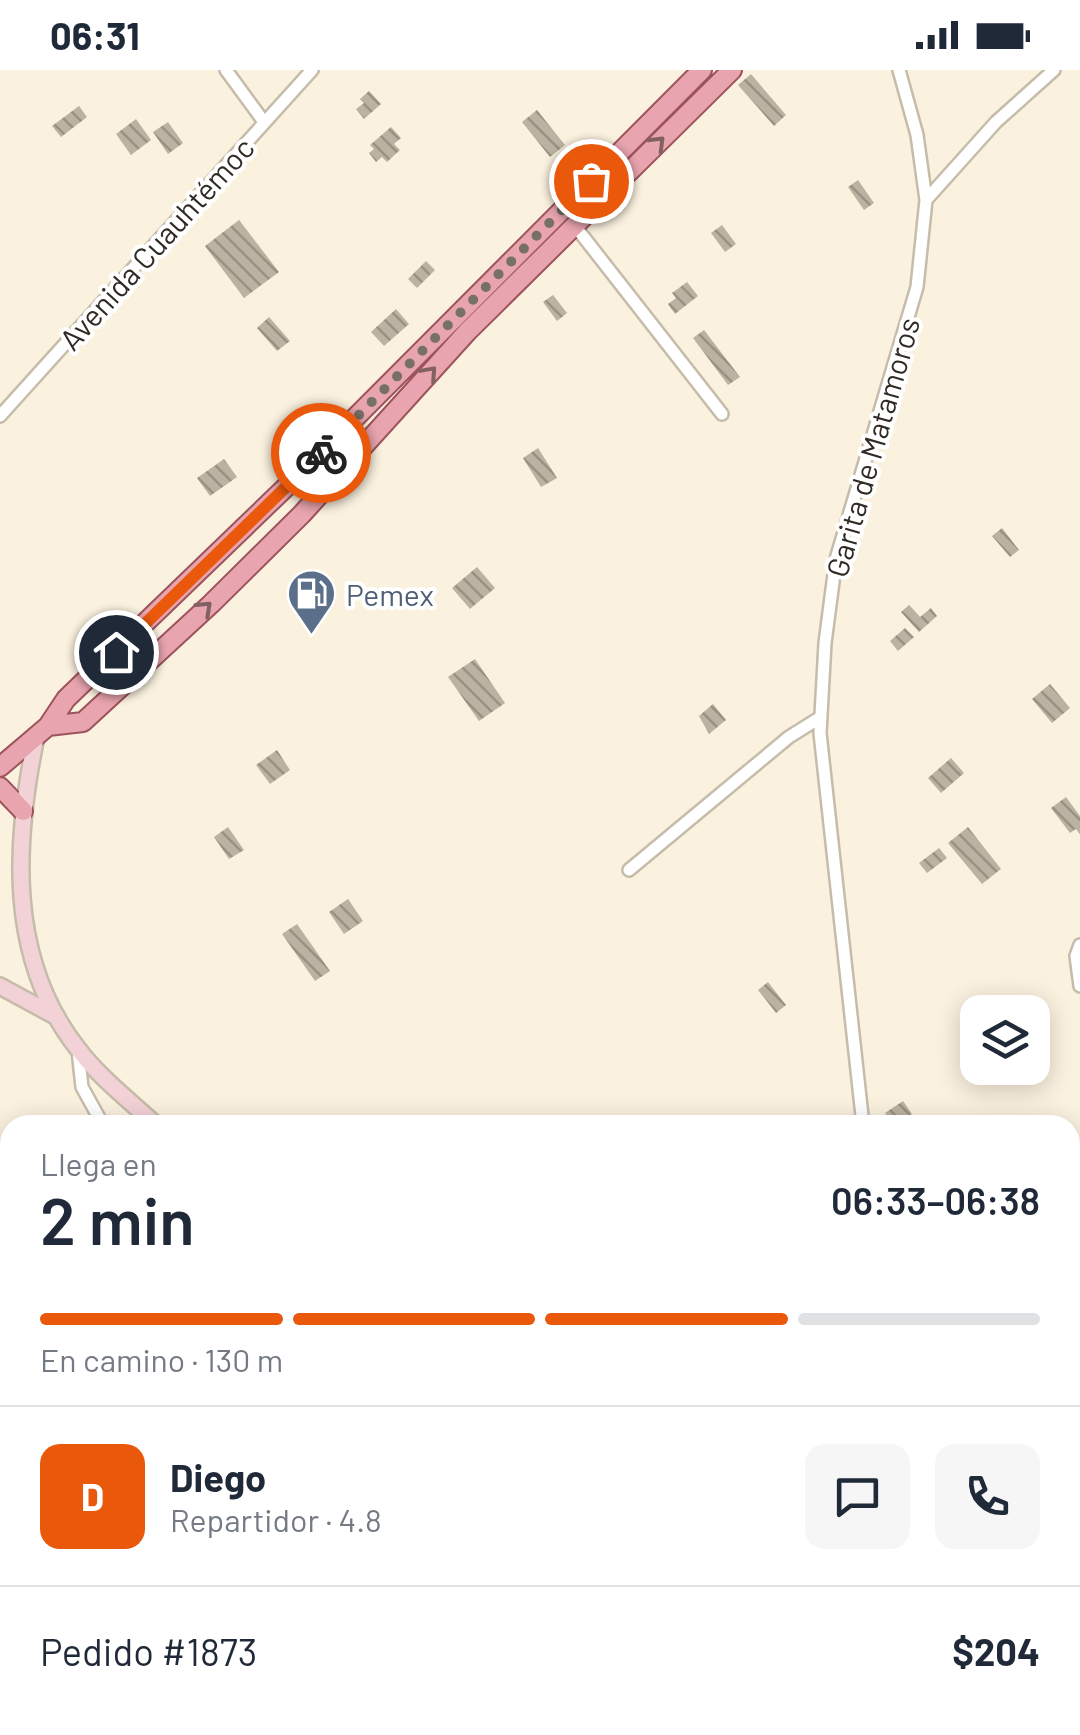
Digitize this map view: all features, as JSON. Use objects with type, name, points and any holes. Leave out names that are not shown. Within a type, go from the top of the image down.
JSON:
[{"type":"main road","points":[[42,731],[84,722],[302,514],[460,326],[591,181],[702,70]]},
{"type":"main road","points":[[0,767],[42,731],[66,699],[460,326],[575,226],[732,70]]},
{"type":"main road","points":[[591,181],[605,195]]},
{"type":"main road","points":[[42,731],[23,812],[19,883],[30,949],[57,1017],[78,1050],[146,1115]]},
{"type":"main road","points":[[0,787],[23,812]]},
{"type":"main road","points":[[0,986],[57,1017]]},
{"type":"street","points":[[226,70],[264,122]]},
{"type":"street","name":"Avenida Cuauhtémoc","points":[[0,416],[312,70]]},
{"type":"street","name":"Garita de Matamoros","points":[[862,1115],[820,733],[825,643],[836,558],[917,287],[926,200],[917,134],[899,70]]},
{"type":"street","points":[[926,200],[996,122],[1054,70]]},
{"type":"street","points":[[575,226],[722,414]]},
{"type":"street","points":[[629,870],[788,736],[821,717]]},
{"type":"street","points":[[1080,944],[1076,956],[1080,986]]},
{"type":"street","points":[[78,1050],[82,1086],[97,1115]]},
{"type":"building","points":[[751,74],[786,115],[774,126],[738,85]]},
{"type":"building","points":[[369,91],[381,104],[364,119],[356,109]]},
{"type":"building","points":[[79,106],[87,117],[61,137],[52,126]]},
{"type":"building","points":[[537,110],[565,145],[550,157],[522,122]]},
{"type":"building","points":[[136,119],[151,140],[131,155],[116,134]]},
{"type":"building","points":[[168,122],[183,143],[168,154],[153,132]]},
{"type":"building","points":[[391,127],[401,138],[394,144],[400,150],[387,162],[382,157],[376,162],[369,153],[374,149],[370,145]]},
{"type":"building","points":[[858,180],[874,203],[864,210],[848,187]]},
{"type":"building","points":[[239,220],[279,272],[244,298],[205,246]]},
{"type":"building","points":[[722,225],[736,244],[725,252],[711,233]]},
{"type":"building","points":[[426,261],[435,270],[417,288],[408,279]]},
{"type":"building","points":[[687,282],[698,296],[675,314],[668,304],[676,298],[672,293]]},
{"type":"building","points":[[553,295],[567,313],[557,321],[543,302]]},
{"type":"building","points":[[396,309],[409,324],[384,346],[371,332]]},
{"type":"building","points":[[269,317],[290,341],[277,351],[257,328]]},
{"type":"building","points":[[704,330],[740,377],[728,385],[693,338]]},
{"type":"building","points":[[538,448],[557,478],[541,487],[523,458]]},
{"type":"building","points":[[224,459],[237,477],[210,496],[197,478]]},
{"type":"building","points":[[1002,528],[1019,550],[1010,557],[992,536]]},
{"type":"building","points":[[477,567],[495,588],[470,609],[452,588]]},
{"type":"building","points":[[909,605],[920,617],[931,608],[937,616],[919,632],[901,612]]},
{"type":"building","points":[[905,628],[914,637],[898,651],[890,641]]},
{"type":"building","points":[[475,659],[505,703],[479,721],[448,677]]},
{"type":"building","points":[[1050,684],[1070,708],[1052,723],[1032,699]]},
{"type":"building","points":[[713,704],[726,720],[709,734],[699,716]]},
{"type":"building","points":[[277,750],[290,770],[270,784],[256,765]]},
{"type":"building","points":[[951,758],[964,773],[941,793],[928,778]]},
{"type":"building","points":[[1066,797],[1080,816],[1080,834],[1076,829],[1070,833],[1051,808]]},
{"type":"building","points":[[228,827],[244,850],[229,859],[214,837]]},
{"type":"building","points":[[968,827],[1001,869],[982,884],[948,843]]},
{"type":"building","points":[[939,848],[947,858],[927,873],[919,863]]},
{"type":"building","points":[[348,899],[363,921],[344,934],[329,912]]},
{"type":"building","points":[[297,924],[330,971],[315,981],[282,934]]},
{"type":"building","points":[[768,982],[786,1005],[776,1013],[758,990]]},
{"type":"building","points":[[903,1101],[912,1114],[886,1115]]},
{"type":"way so far","points":[[321,453],[591,181]]},
{"type":"place","name":"Pemex","points":[[311,636]]},
{"type":"route","points":[[116,652],[321,453]]}]
